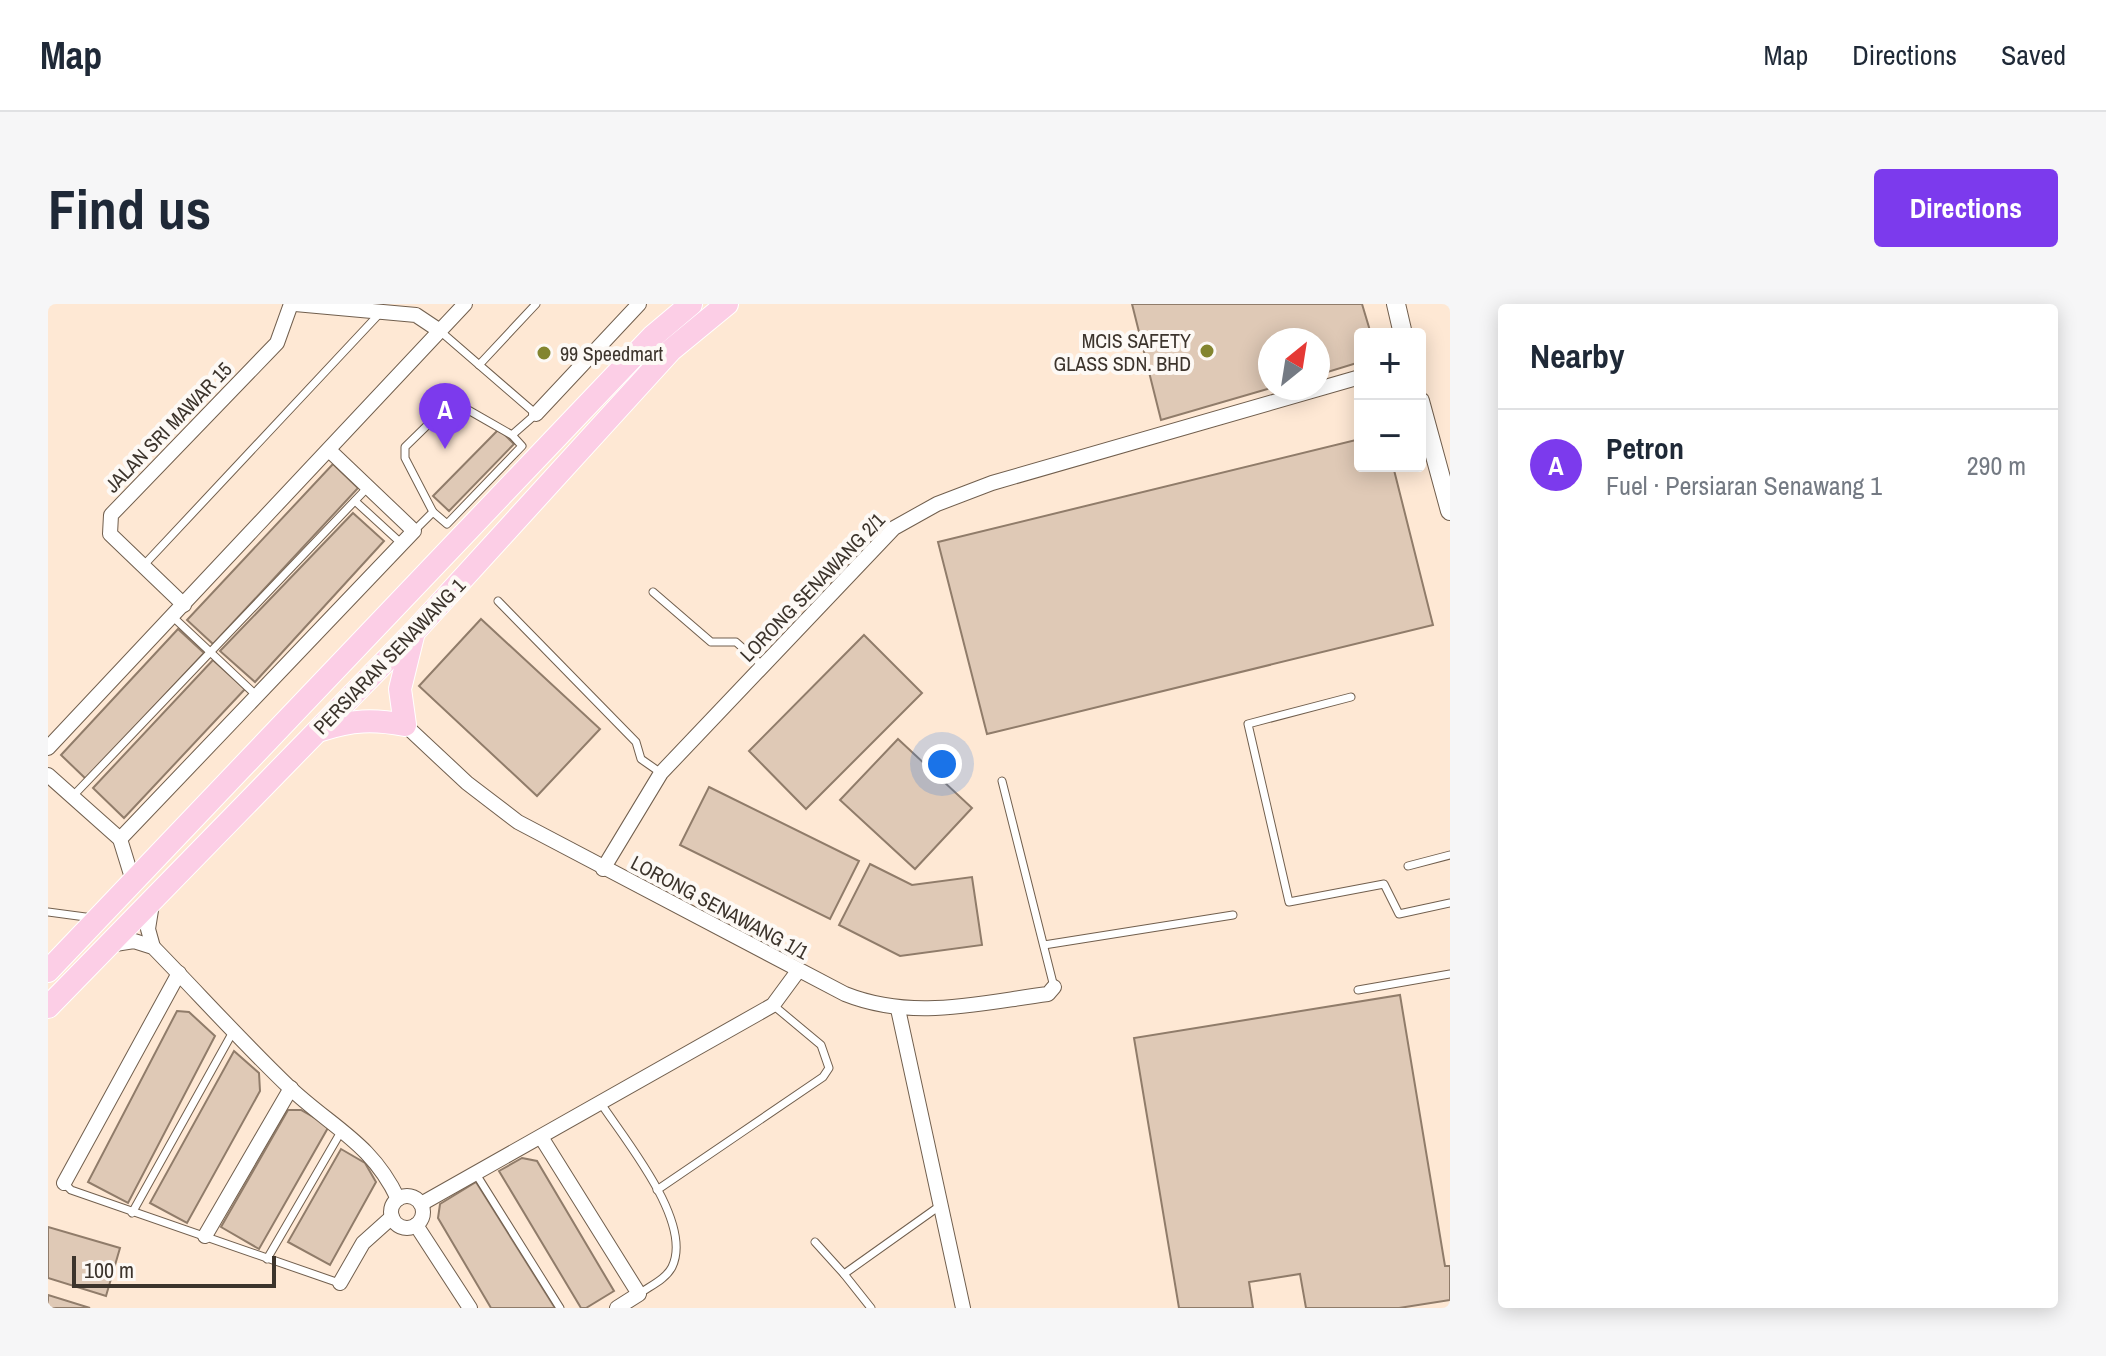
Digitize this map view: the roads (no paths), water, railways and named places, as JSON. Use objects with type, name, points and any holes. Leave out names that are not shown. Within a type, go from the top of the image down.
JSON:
[{"type":"main road","points":[[652,337],[671,304]]},
{"type":"main road","name":"PERSIARAN SENAWANG 1","points":[[48,971],[521,462],[691,304]]},
{"type":"main road","name":"PERSIARAN SENAWANG 1","points":[[48,1007],[415,631],[671,350],[727,304]]},
{"type":"main road","points":[[317,732],[353,720],[374,719],[405,725],[401,673],[415,631]]},
{"type":"street","points":[[293,304],[416,315],[440,331]]},
{"type":"street","name":"JALAN SRI MAWAR 15","points":[[184,605],[110,534],[111,515],[277,343],[293,304]]},
{"type":"street","points":[[48,748],[465,304]]},
{"type":"street","points":[[536,414],[639,304]]},
{"type":"street","points":[[1396,304],[1402,328]]},
{"type":"street","name":"LORONG SENAWANG 2/1","points":[[603,869],[661,773],[894,528],[937,504],[992,483],[1354,379]]},
{"type":"street","points":[[1426,423],[1450,511]]},
{"type":"street","points":[[120,839],[414,531],[329,450]]},
{"type":"street","name":"LORONG SENAWANG 1/1","points":[[405,725],[467,783],[511,818],[798,971],[872,1005],[916,1011],[1048,994],[1054,987]]},
{"type":"street","points":[[48,775],[120,839],[133,881]]},
{"type":"street","points":[[153,947],[148,915],[158,891]]},
{"type":"street","points":[[106,946],[134,941],[153,947],[291,1088],[384,1169],[398,1199]]},
{"type":"street","points":[[421,1204],[773,1005],[798,971]]},
{"type":"street","points":[[64,1183],[179,973]]},
{"type":"street","points":[[898,1009],[963,1308]]},
{"type":"street","points":[[205,1236],[291,1088]]},
{"type":"street","points":[[541,1137],[639,1294],[617,1308]]},
{"type":"street","points":[[408,1196],[421,1204],[423,1213],[416,1225],[402,1227],[392,1217],[392,1207],[398,1199],[408,1196]]},
{"type":"street","points":[[340,1283],[363,1243],[392,1217]]},
{"type":"street","points":[[416,1225],[470,1308]]},
{"type":"lane","points":[[479,365],[536,304]]},
{"type":"lane","points":[[143,566],[382,311]]},
{"type":"lane","points":[[440,331],[536,414],[512,435]]},
{"type":"lane","points":[[467,519],[447,524],[433,512],[405,458],[405,447],[448,405],[456,403],[512,435],[522,446],[521,462]]},
{"type":"lane","points":[[72,797],[368,487]]},
{"type":"lane","points":[[355,501],[402,544]]},
{"type":"lane","points":[[414,531],[433,512]]},
{"type":"lane","points":[[653,592],[711,642],[736,642],[763,666]]},
{"type":"lane","points":[[498,601],[636,742],[641,759],[661,773]]},
{"type":"lane","points":[[173,617],[257,696]]},
{"type":"lane","points":[[1351,697],[1248,724],[1289,902],[1384,884],[1399,914],[1450,903]]},
{"type":"lane","points":[[1002,781],[1054,987]]},
{"type":"lane","points":[[1408,866],[1450,855]]},
{"type":"lane","points":[[48,912],[98,919]]},
{"type":"lane","points":[[1044,945],[1233,915]]},
{"type":"lane","points":[[1358,990],[1450,974]]},
{"type":"lane","points":[[657,1190],[823,1077],[829,1068],[821,1045],[773,1005]]},
{"type":"lane","points":[[132,1213],[234,1030]]},
{"type":"lane","points":[[600,1102],[671,1216],[676,1249],[672,1266],[663,1278],[639,1294]]},
{"type":"lane","points":[[267,1259],[342,1130]]},
{"type":"lane","points":[[476,1174],[560,1308]]},
{"type":"lane","points":[[64,1183],[71,1190],[132,1213],[340,1283]]},
{"type":"lane","points":[[844,1274],[941,1205]]},
{"type":"lane","points":[[815,1242],[871,1308]]},
{"type":"place","name":"MCIS SAFETY GLASS SDN. BHD","points":[[1207,351]]},
{"type":"place","name":"99 Speedmart","points":[[544,353]]},
{"type":"place","name":"Petron","points":[[445,449]]}]
